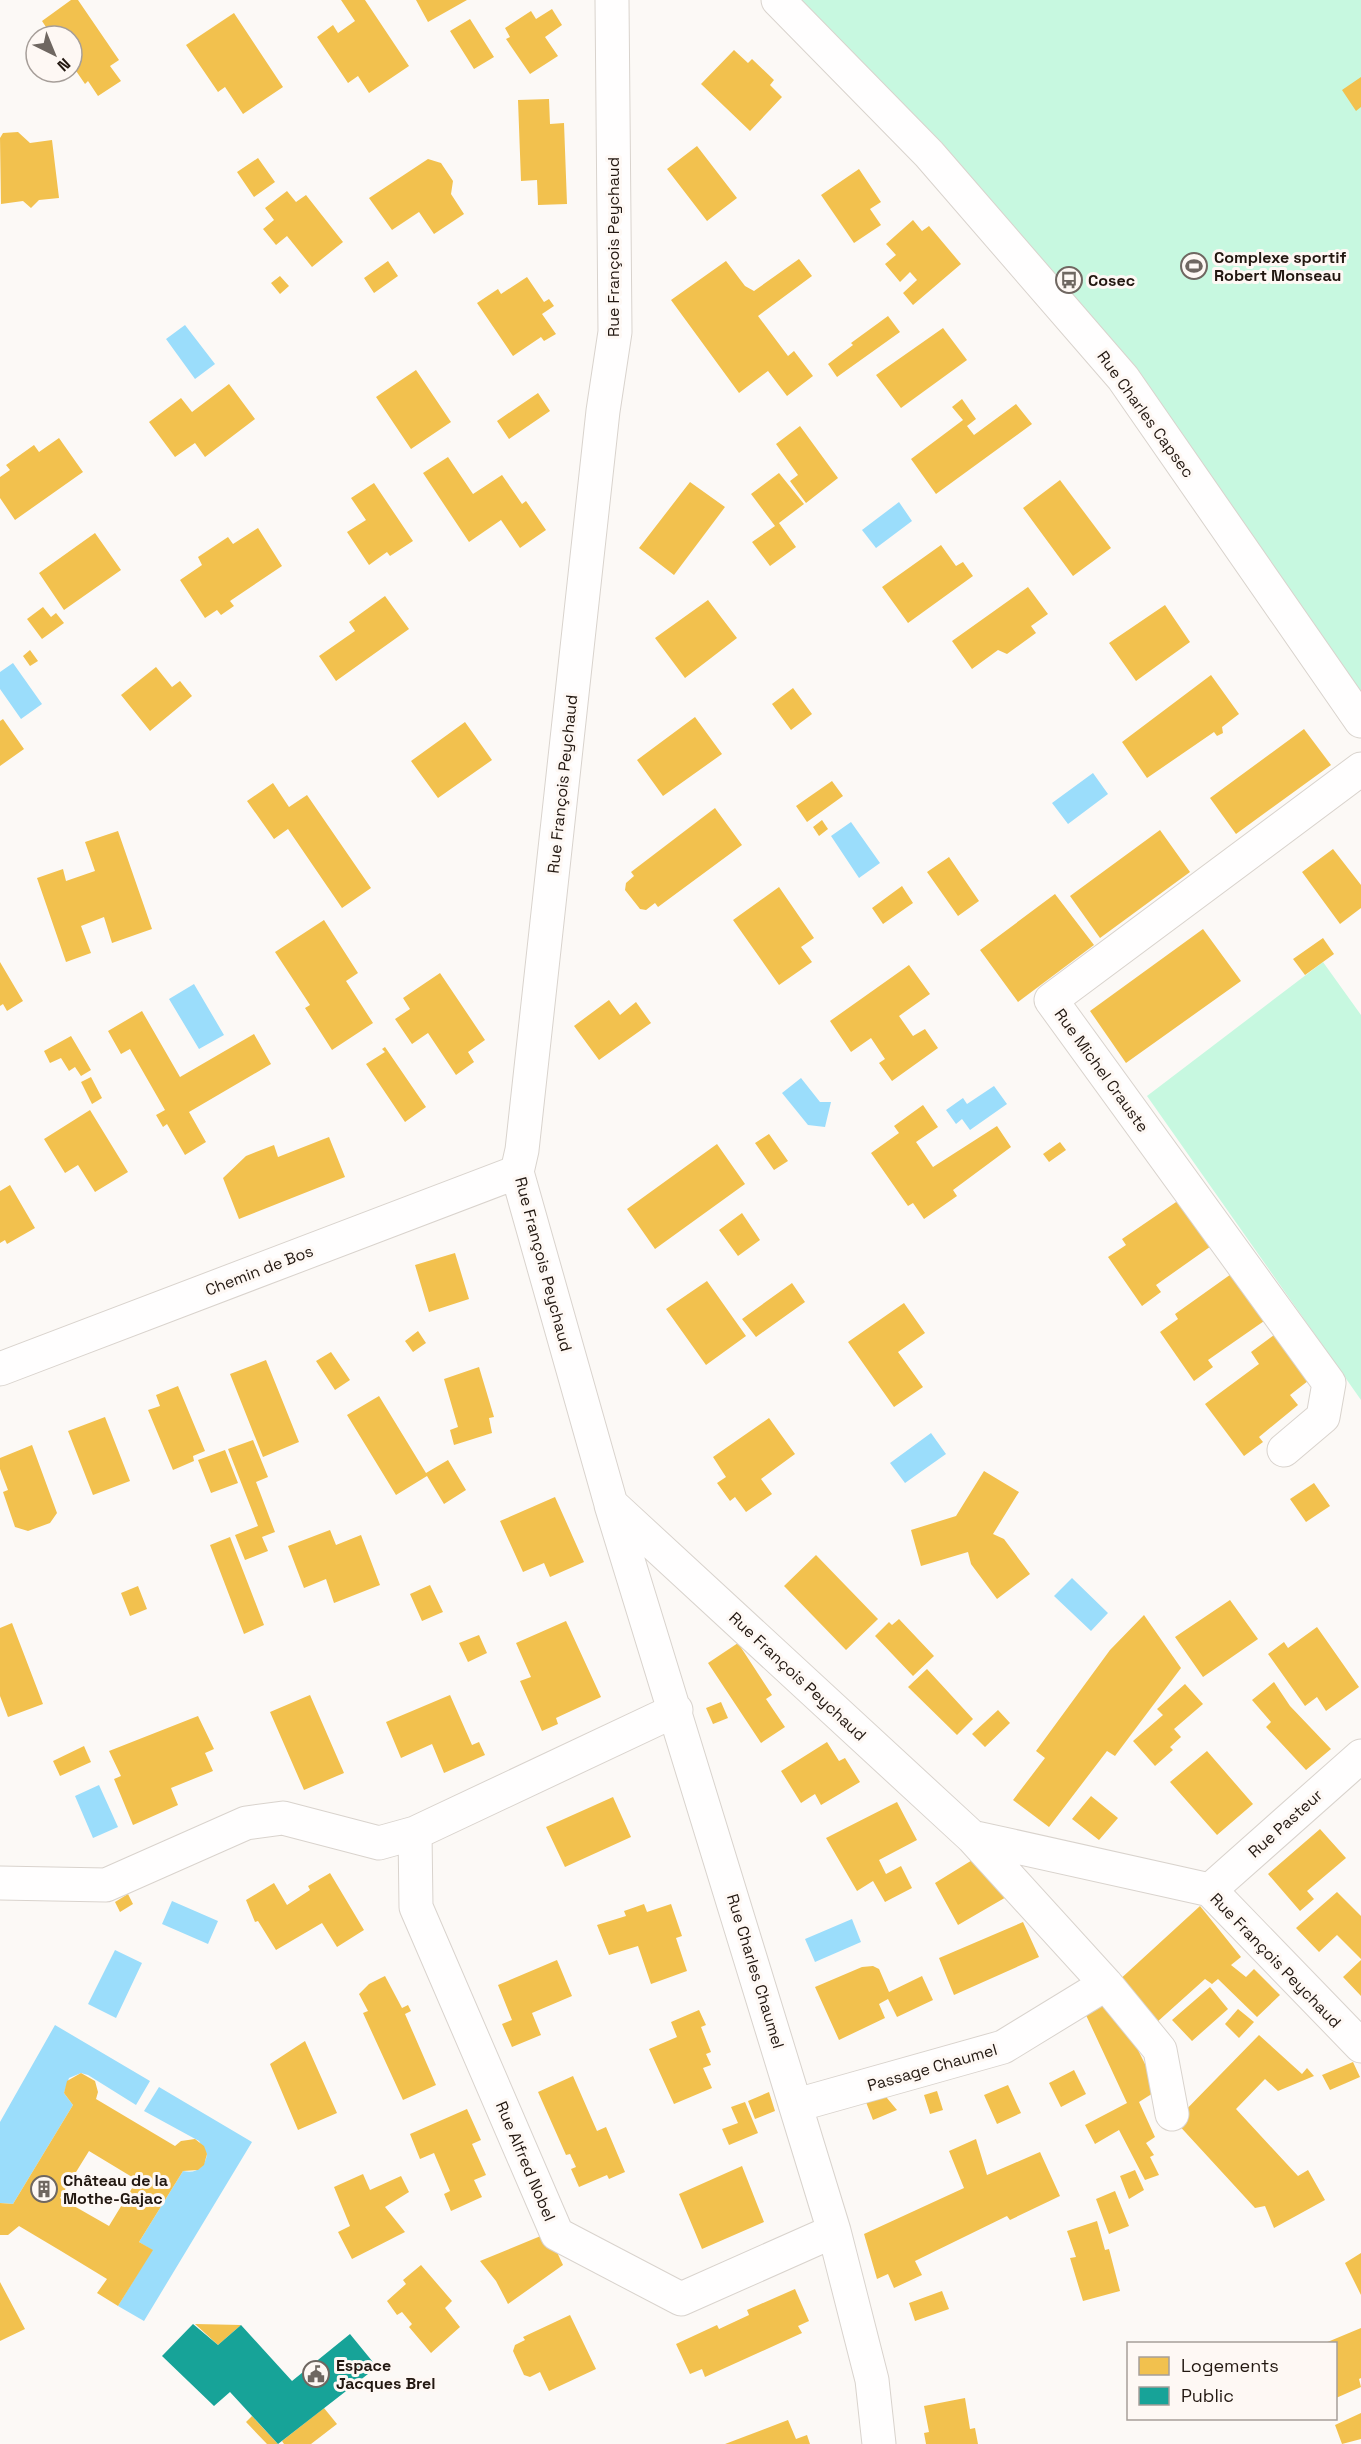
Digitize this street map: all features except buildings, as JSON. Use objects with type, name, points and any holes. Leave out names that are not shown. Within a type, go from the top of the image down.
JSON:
[{"type":"street","name":"Rue François Peychaud","points":[[612,0],[615,332],[603,411],[523,1139],[517,1172],[611,1504],[972,1837],[1210,1890],[1361,2046]]},
{"type":"street","name":"Rue Charles Capsec","points":[[778,0],[929,154],[1124,378],[1361,721]]},
{"type":"street","name":"Rue Michel Crauste","points":[[1284,1450],[1323,1417],[1329,1383],[1051,1000],[1361,769]]},
{"type":"street","name":"Chemin de Bos","points":[[0,1369],[517,1172]]},
{"type":"street","name":"Rue Charles Chaumel","points":[[611,1504],[834,2231],[872,2380],[879,2444]]},
{"type":"street","points":[[0,1883],[106,1885],[246,1822],[283,1818],[379,1843],[415,1833],[676,1710]]},
{"type":"street","name":"Rue Pasteur","points":[[1210,1890],[1361,1756]]},
{"type":"street","name":"Rue Alfred Nobel","points":[[415,1833],[416,1907],[557,2234],[681,2299],[834,2231]]},
{"type":"street","points":[[972,1837],[1106,1984],[1160,2050],[1172,2114]]},
{"type":"street","name":"Passage Chaumel","points":[[797,2105],[1003,2047],[1106,1984]]},
{"type":"green space","name":"Complexe sportif Robert Monseau","points":[[778,0],[1361,0],[1361,721],[1123,378]]},
{"type":"green space","points":[[1323,962],[1361,1015],[1361,1400],[1147,1096]]},
{"type":"water","points":[[185,325],[215,364],[195,379],[166,339]]},
{"type":"water","points":[[899,502],[912,521],[876,548],[862,530]]},
{"type":"water","points":[[13,663],[42,704],[21,719],[0,689],[0,672]]},
{"type":"water","points":[[1093,773],[1108,794],[1068,824],[1052,803]]},
{"type":"water","points":[[851,822],[880,863],[859,878],[831,836]]},
{"type":"water","points":[[194,984],[224,1035],[199,1049],[169,999]]},
{"type":"water","points":[[801,1078],[820,1102],[831,1102],[825,1127],[808,1125],[782,1093]]},
{"type":"water","points":[[994,1086],[1007,1104],[970,1130],[962,1119],[956,1124],[946,1110],[963,1098],[967,1104]]},
{"type":"water","points":[[931,1433],[946,1454],[905,1483],[890,1463]]},
{"type":"water","points":[[1072,1578],[1108,1613],[1091,1631],[1054,1596]]},
{"type":"water","points":[[99,1785],[118,1827],[93,1838],[75,1796]]},
{"type":"water","points":[[172,1901],[218,1921],[208,1944],[162,1924]]},
{"type":"water","points":[[852,1919],[861,1942],[815,1962],[805,1939]]},
{"type":"water","points":[[115,1950],[142,1963],[116,2018],[88,2004]]},
{"type":"water","points":[[55,2025],[150,2081],[136,2105],[88,2075],[81,2073],[69,2078],[64,2093],[73,2105],[13,2204],[0,2203],[0,2122]]},
{"type":"water","points":[[159,2087],[252,2142],[144,2321],[118,2306],[152,2250],[139,2242],[183,2171],[200,2168],[207,2154],[199,2141],[144,2111]]},
{"type":"place","name":"Complexe sportif Robert Monseau","points":[[1194,266]]},
{"type":"place","name":"Cosec","points":[[1069,280]]},
{"type":"place","name":"Château de la Mothe-Gajac","points":[[44,2189]]},
{"type":"place","name":"Espace Jacques Brel","points":[[316,2374]]}]
